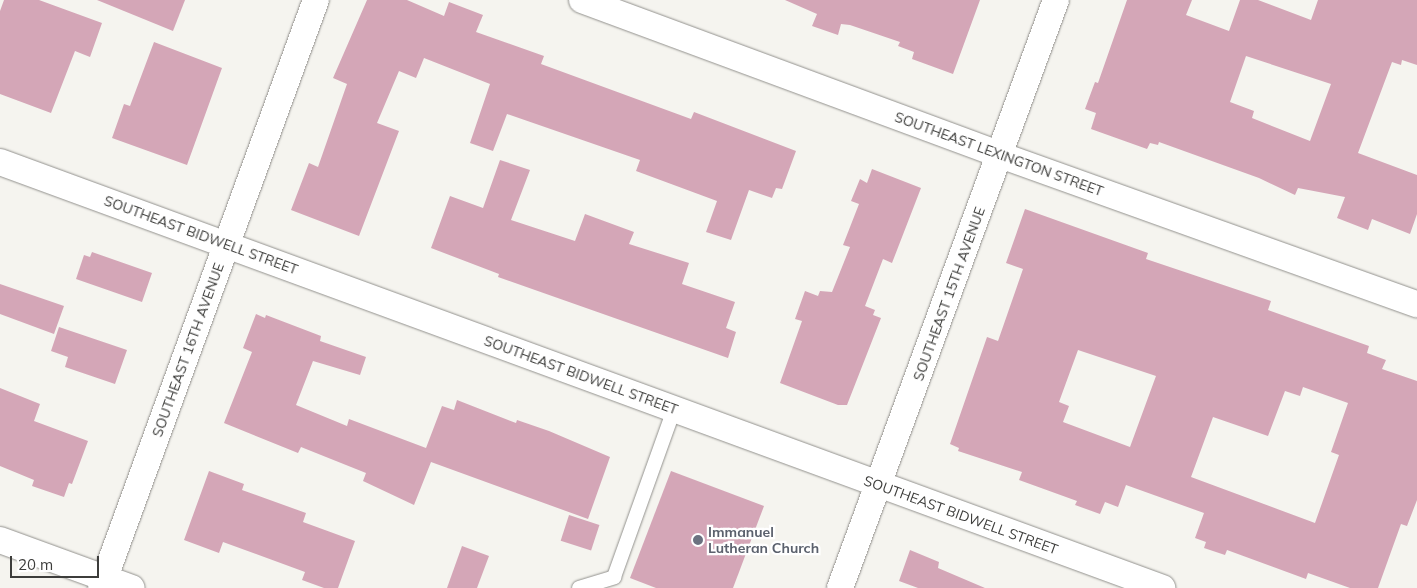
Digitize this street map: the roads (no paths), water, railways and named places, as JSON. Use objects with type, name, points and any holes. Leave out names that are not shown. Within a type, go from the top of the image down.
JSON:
[{"type":"street","name":"SOUTHEAST 16TH AVENUE","points":[[103,583],[316,0]]},
{"type":"street","name":"SOUTHEAST LEXINGTON STREET","points":[[582,0],[1000,155],[1417,304]]},
{"type":"street","name":"SOUTHEAST 15TH AVENUE","points":[[840,588],[1056,0]]},
{"type":"street","name":"SOUTHEAST BIDWELL STREET","points":[[0,162],[1162,588]]},
{"type":"street","points":[[0,540],[103,583],[132,588]]},
{"type":"lane","points":[[580,588],[614,577],[674,409]]},
{"type":"place","name":"Immanuel Lutheran Church","points":[[698,540]]}]
